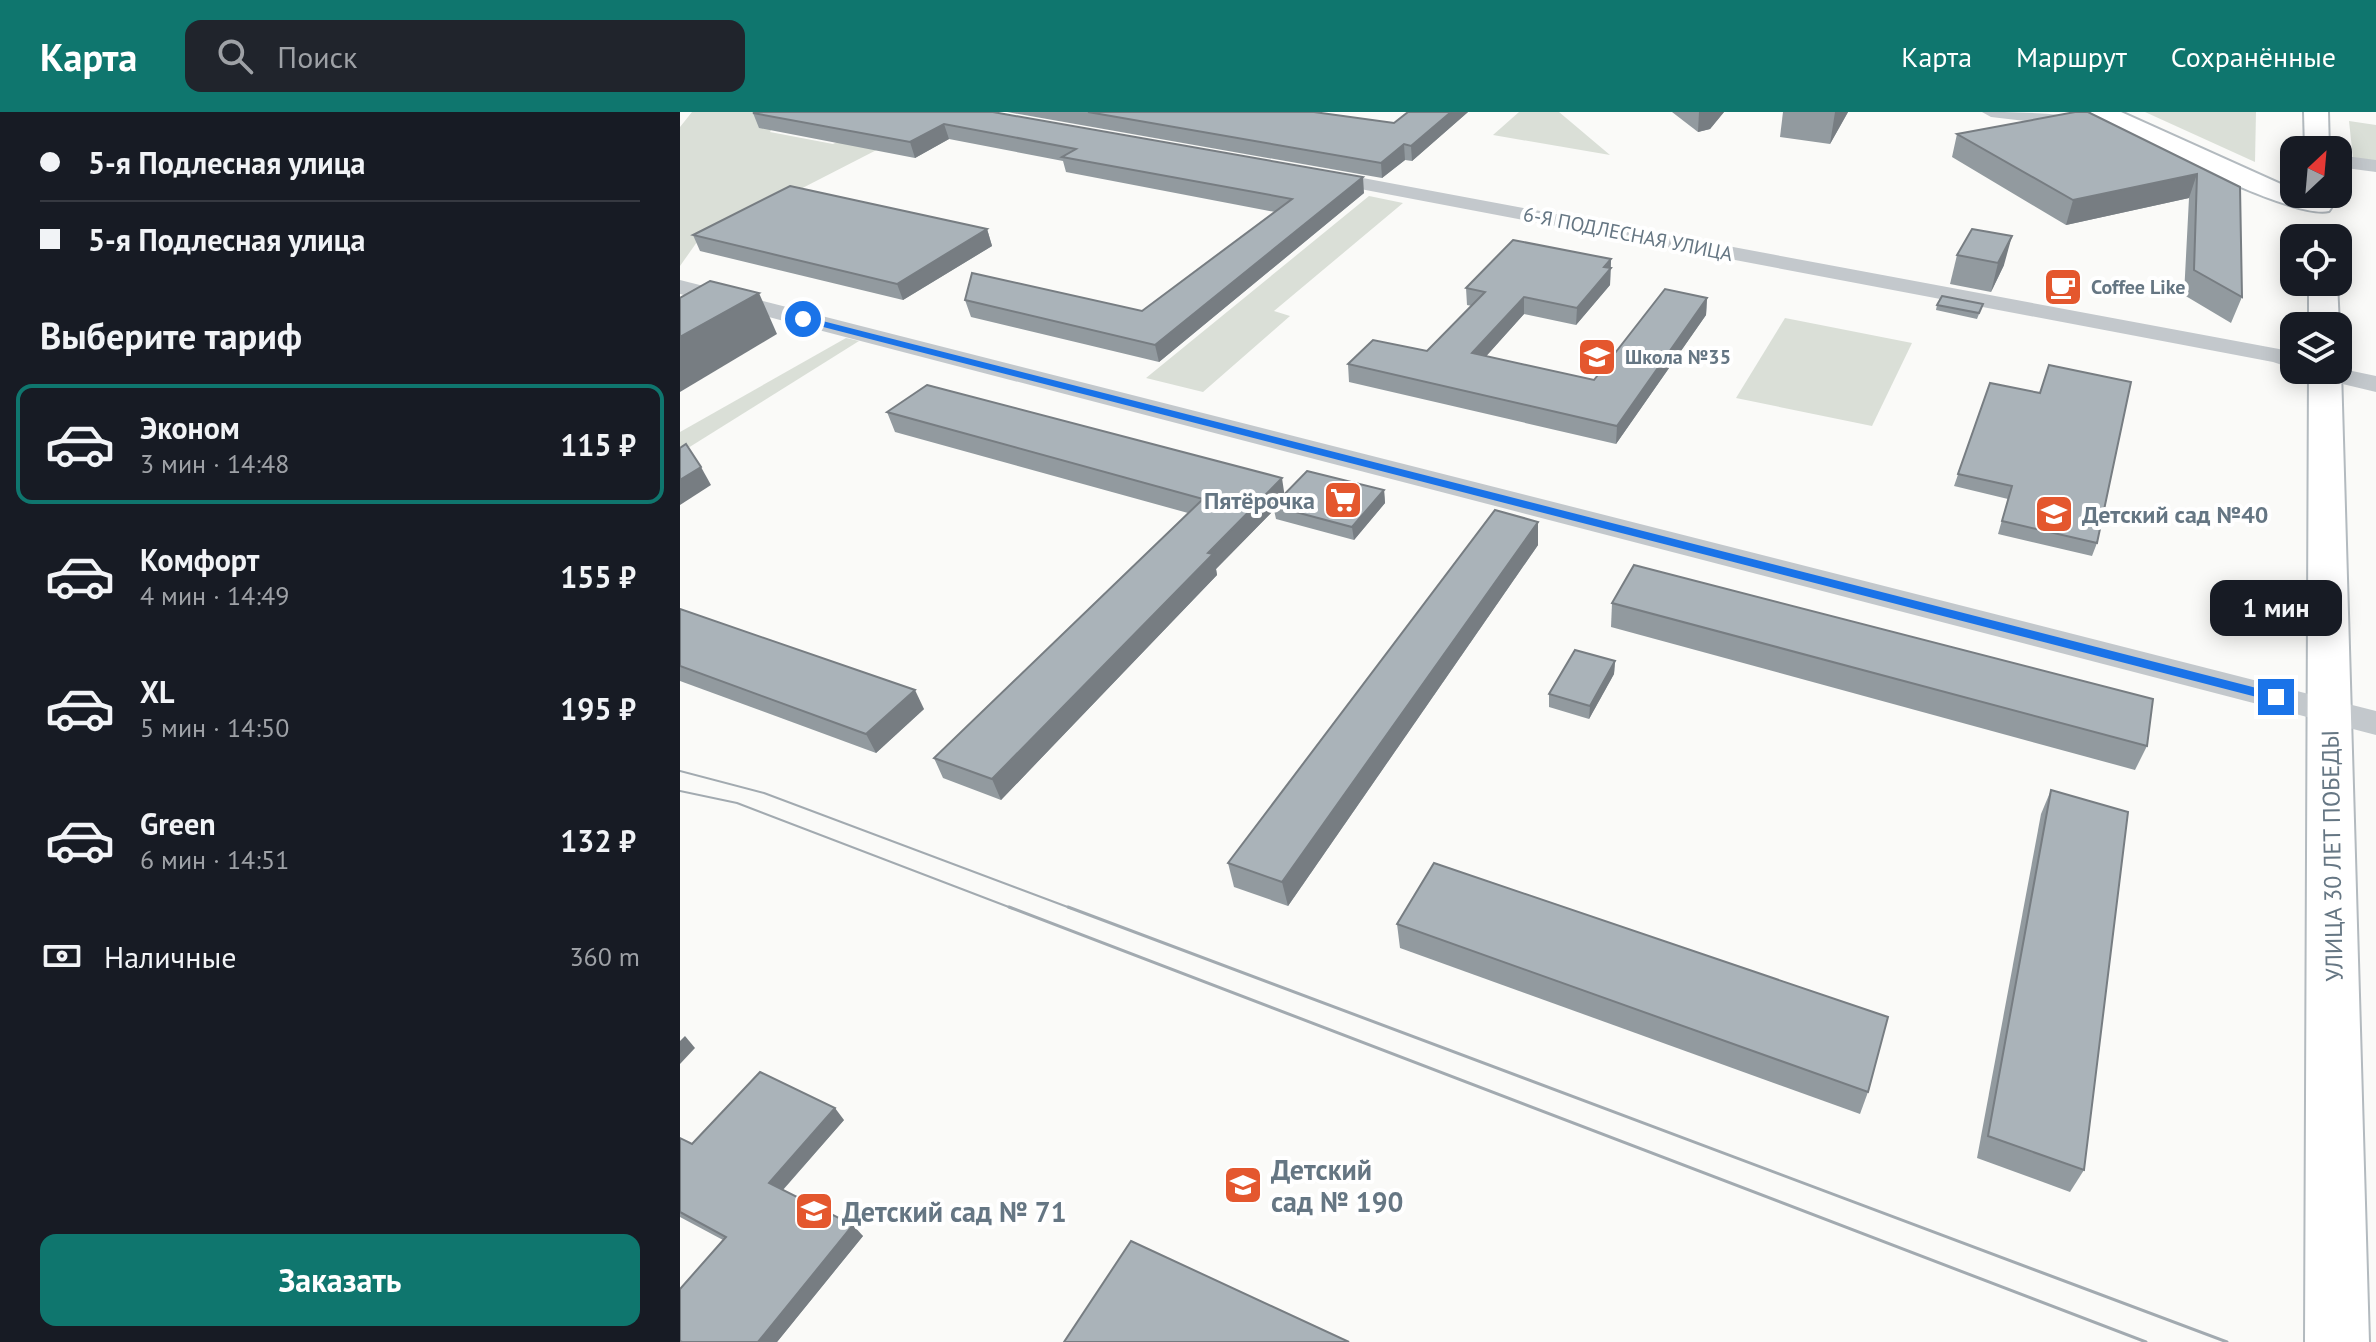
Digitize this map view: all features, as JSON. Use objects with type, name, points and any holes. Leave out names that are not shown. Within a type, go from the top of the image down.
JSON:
[{"type":"main road","points":[[2102,112],[2320,209]]},
{"type":"main road","points":[[2316,112],[2317,136]]},
{"type":"main road","name":"УЛИЦА 30 ЛЕТ ПОБЕДЫ","points":[[2315,384],[2330,711],[2337,1342]]},
{"type":"street","points":[[1991,112],[2066,122],[2127,124]]},
{"type":"street","points":[[2352,163],[2376,166]]},
{"type":"street","name":"6-Я ПОДЛЕСНАЯ УЛИЦА","points":[[1305,174],[2280,356]]},
{"type":"street","points":[[680,287],[2376,723]]},
{"type":"street","name":"6-Я ПОДЛЕСНАЯ УЛИЦА","points":[[2352,378],[2376,384]]},
{"type":"shaded area","points":[[692,112],[782,112],[770,132],[833,144],[897,112],[937,119],[697,242],[680,266],[680,127]]},
{"type":"shaded area","points":[[1519,112],[1559,112],[1610,155],[1493,135]]},
{"type":"shaded area","points":[[2145,112],[2256,112],[2255,162]]},
{"type":"shaded area","points":[[2349,121],[2376,125],[2376,161],[2353,158]]},
{"type":"shaded area","points":[[1369,196],[1403,203],[1274,311],[1290,316],[1203,392],[1146,378]]},
{"type":"shaded area","points":[[1785,318],[1912,343],[1872,426],[1736,398]]},
{"type":"shaded area","points":[[846,338],[859,341],[680,453],[680,432]]},
{"type":"building","points":[[993,112],[1363,177],[1155,345],[965,300],[972,273],[1142,311],[1292,199],[1062,157],[1076,149],[944,124],[910,142],[753,113]]},
{"type":"building","points":[[1088,112],[1314,112],[1394,123],[1408,112],[1451,112],[1411,146],[1404,144],[1381,163]]},
{"type":"building","points":[[2088,112],[2240,187],[2242,297],[2194,270],[2197,174],[2073,200],[1957,134]]},
{"type":"building","points":[[790,186],[987,229],[897,284],[693,235]]},
{"type":"building","points":[[1972,229],[2012,236],[1998,263],[1957,255]]},
{"type":"building","points":[[1513,240],[1611,259],[1604,267],[1611,268],[1577,308],[1524,297],[1472,353],[1594,380],[1665,289],[1707,298],[1617,426],[1348,364],[1373,340],[1427,351],[1485,292],[1466,288]]},
{"type":"building","points":[[710,281],[759,293],[680,337],[680,298]]},
{"type":"building","points":[[1942,296],[1983,304],[1979,313],[1937,305]]},
{"type":"building","points":[[2049,365],[2131,382],[2097,543],[2002,521],[2012,486],[1958,474],[1990,383],[2040,393]]},
{"type":"building","points":[[927,385],[1282,478],[1208,553],[1213,554],[992,779],[934,758],[1203,499],[887,412]]},
{"type":"building","points":[[686,444],[701,467],[680,480],[680,448]]},
{"type":"building","points":[[1307,471],[1384,490],[1352,527],[1273,506]]},
{"type":"building","points":[[1495,510],[1538,522],[1282,882],[1228,863]]},
{"type":"building","points":[[1634,565],[2153,699],[2147,746],[1612,603]]},
{"type":"building","points":[[680,609],[915,690],[866,734],[680,666]]},
{"type":"building","points":[[1575,650],[1615,661],[1590,706],[1549,694]]},
{"type":"building","points":[[2051,790],[2128,812],[2084,1170],[1988,1136]]},
{"type":"building","points":[[1434,863],[1888,1017],[1868,1092],[1397,924]]},
{"type":"building","points":[[760,1072],[835,1108],[769,1183],[853,1225],[758,1342],[682,1342],[680,1289],[726,1237],[680,1212],[680,1138],[692,1144]]},
{"type":"building","points":[[1131,1241],[1349,1342],[1064,1342]]},
{"type":"tram line","points":[[680,771],[764,793],[1073,909]]},
{"type":"tram line","points":[[680,791],[737,803],[1014,909]]},
{"type":"tram line","points":[[1009,907],[2146,1342]]},
{"type":"tram line","points":[[1068,907],[2227,1342]]},
{"type":"place","name":"Coffee Like","points":[[2063,287]]},
{"type":"place","name":"Школа №35","points":[[1597,357]]},
{"type":"place","name":"Пятёрочка","points":[[1343,500]]},
{"type":"place","name":"Детский сад №40","points":[[2054,514]]},
{"type":"place","name":"Детский сад № 190","points":[[1243,1185]]},
{"type":"place","name":"Детский сад № 71","points":[[814,1211]]},
{"type":"route","points":[[803,319],[2276,697]]}]
